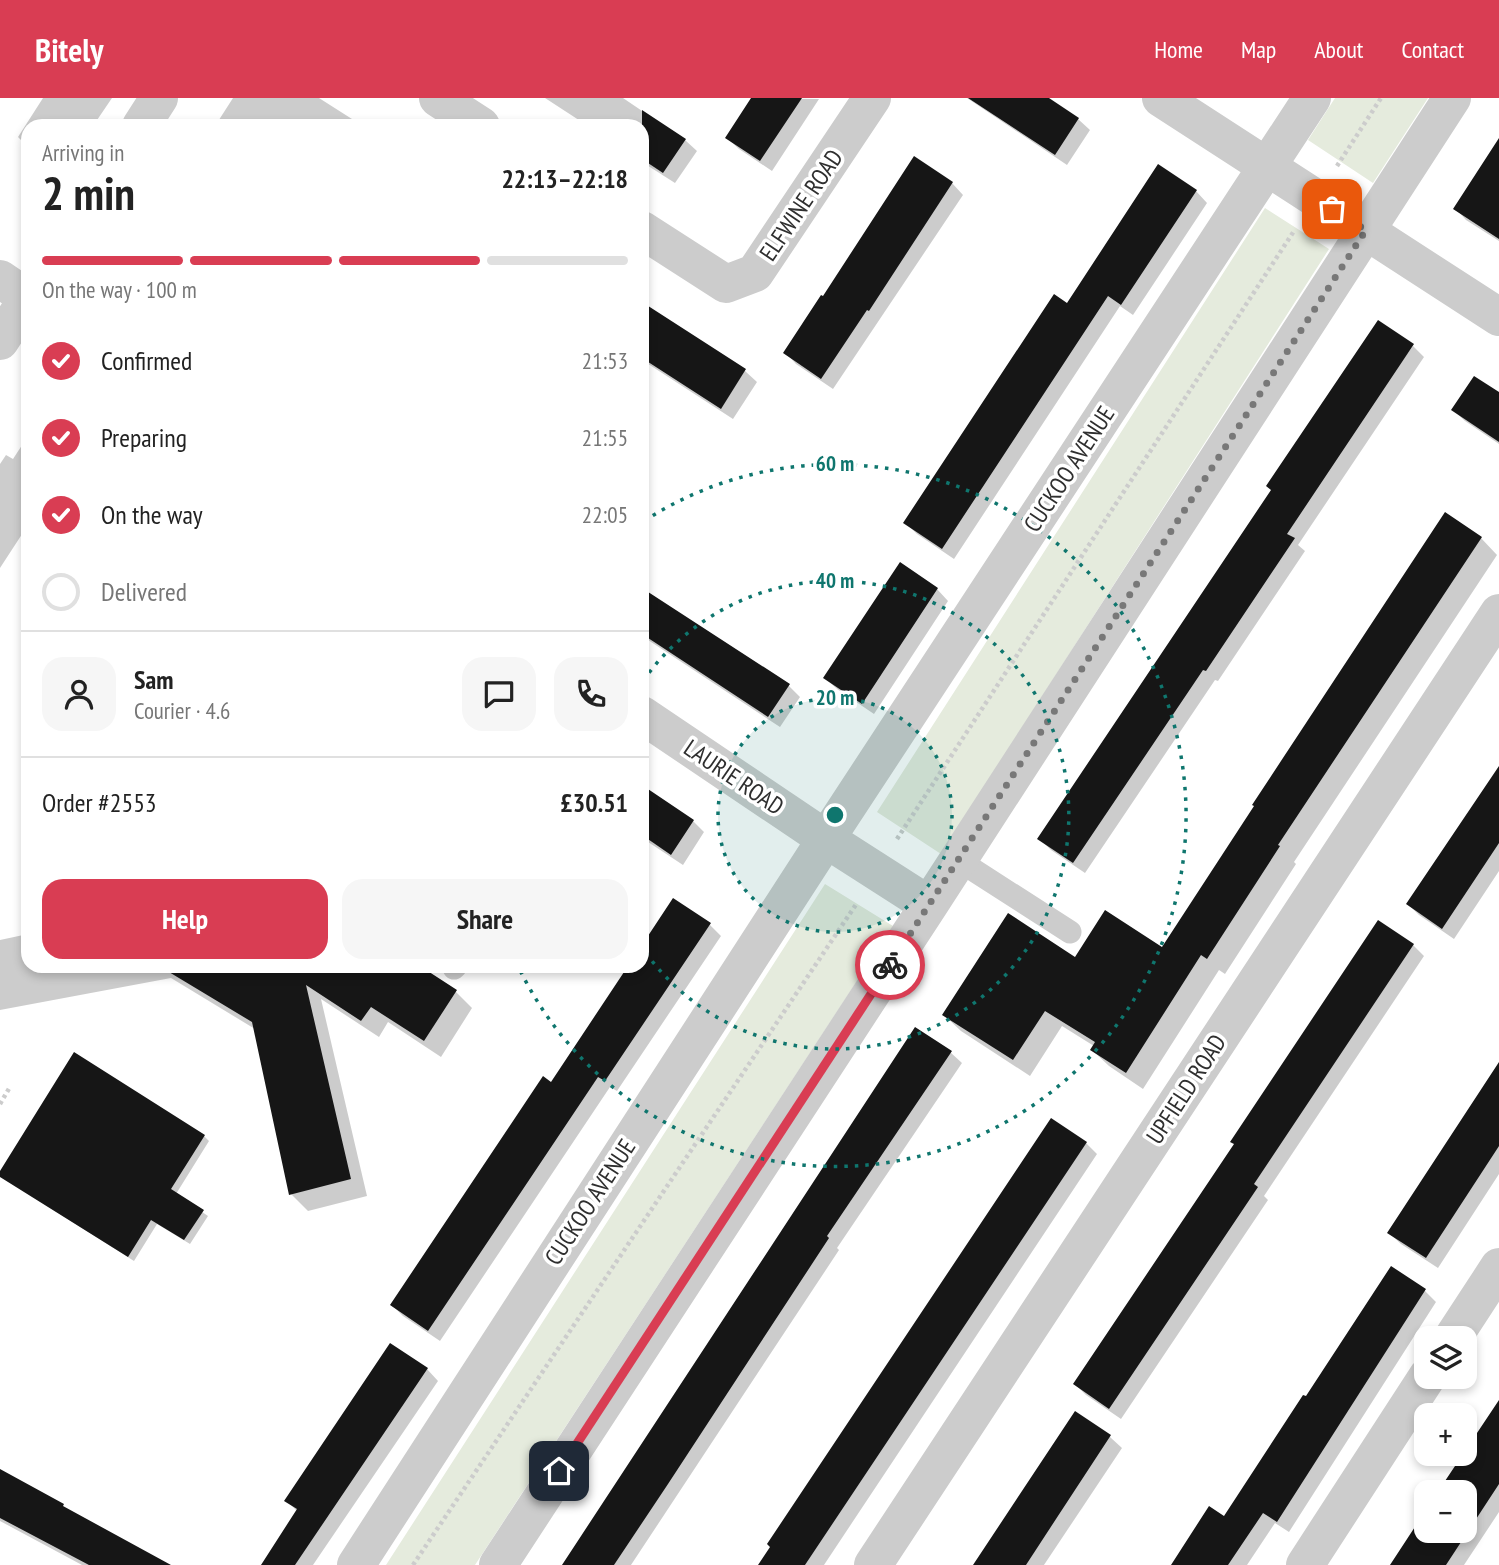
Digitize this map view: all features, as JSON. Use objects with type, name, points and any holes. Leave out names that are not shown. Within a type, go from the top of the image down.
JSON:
[{"type":"street","points":[[146,119],[159,98]]},
{"type":"street","points":[[438,98],[470,119]]},
{"type":"street","name":"ELFWINE ROAD","points":[[649,234],[726,284],[755,273],[872,98]]},
{"type":"street","points":[[1161,98],[1499,317]]},
{"type":"street","name":"CUCKOO AVENUE","points":[[356,1565],[826,839],[1312,98]]},
{"type":"street","points":[[498,1565],[1452,98]]},
{"type":"street","points":[[0,279],[21,293]]},
{"type":"street","points":[[0,341],[21,309]]},
{"type":"street","name":"UPFIELD ROAD","points":[[873,1565],[1499,613]]},
{"type":"street","name":"LAURIE ROAD","points":[[649,720],[826,839]]},
{"type":"street","points":[[826,839],[929,905]]},
{"type":"street","points":[[1460,1326],[1499,1266]]},
{"type":"street","points":[[1305,1565],[1419,1389]]},
{"type":"lane","points":[[958,860],[1070,932]]},
{"type":"path","points":[[1332,173],[1381,98]]},
{"type":"path","points":[[894,843],[1301,220]]},
{"type":"path","points":[[413,1565],[859,899]]},
{"type":"path","points":[[0,1104],[10,1087]]},
{"type":"shaded area","points":[[1335,98],[1428,98],[1373,183],[1308,140]]},
{"type":"shaded area","points":[[1265,208],[1329,249],[941,854],[877,812]]},
{"type":"shaded area","points":[[825,884],[893,926],[475,1565],[386,1565]]},
{"type":"building","points":[[751,98],[802,98],[760,161],[725,138]]},
{"type":"building","points":[[968,98],[1049,98],[1079,118],[1055,155]]},
{"type":"building","points":[[642,110],[686,139],[663,173],[649,164],[649,119],[642,119]]},
{"type":"building","points":[[1499,138],[1499,239],[1453,209]]},
{"type":"building","points":[[914,156],[953,182],[821,379],[783,353]]},
{"type":"building","points":[[1158,164],[1197,190],[1121,305],[1108,296],[942,549],[903,523],[1054,294],[1067,303]]},
{"type":"building","points":[[649,307],[746,369],[721,409],[649,363]]},
{"type":"building","points":[[1378,320],[1414,344],[1287,534],[1295,538],[1073,863],[1037,839],[1271,490],[1266,486]]},
{"type":"building","points":[[1474,376],[1499,392],[1499,442],[1451,410]]},
{"type":"building","points":[[1445,512],[1482,537],[1278,845],[1280,846],[1207,959],[1201,955],[1126,1073],[1090,1050],[1095,1042],[1045,1011],[1013,1060],[942,1015],[1008,913],[1075,957],[1105,910],[1162,947]]},
{"type":"building","points":[[900,562],[938,588],[862,704],[823,678]]},
{"type":"building","points":[[649,593],[790,684],[768,717],[649,639]]},
{"type":"building","points":[[1499,766],[1499,843],[1442,929],[1406,904]]},
{"type":"building","points":[[649,790],[694,820],[671,855],[649,840]]},
{"type":"building","points":[[673,898],[711,923],[605,1081],[598,1077],[428,1331],[390,1305],[543,1076],[551,1082],[623,973],[649,973],[649,934]]},
{"type":"building","points":[[1378,920],[1414,944],[1254,1184],[1258,1187],[1109,1409],[1073,1384],[1234,1144],[1230,1142]]},
{"type":"building","points":[[171,973],[431,973],[457,990],[424,1041],[371,1007],[361,1021],[306,985],[351,1179],[289,1195],[252,1022]]},
{"type":"building","points":[[915,1027],[952,1051],[827,1236],[829,1238],[668,1484],[614,1565],[562,1565]]},
{"type":"building","points":[[74,1052],[205,1135],[171,1189],[204,1210],[184,1240],[151,1220],[128,1257],[0,1177],[0,1171]]},
{"type":"building","points":[[1499,1062],[1499,1146],[1426,1258],[1387,1233]]},
{"type":"building","points":[[1051,1118],[1087,1142],[805,1565],[758,1565],[770,1547],[767,1544]]},
{"type":"building","points":[[1391,1266],[1426,1289],[1277,1522],[1263,1513],[1228,1565],[1171,1565],[1209,1506],[1224,1516]]},
{"type":"building","points":[[390,1343],[428,1368],[295,1565],[261,1565],[297,1509],[284,1501]]},
{"type":"building","points":[[1499,1400],[1499,1484],[1477,1518],[1477,1480],[1446,1480],[1455,1466],[1477,1466],[1477,1433]]},
{"type":"building","points":[[1075,1411],[1111,1435],[1026,1565],[973,1565]]},
{"type":"building","points":[[0,1469],[171,1565],[89,1565],[0,1518]]},
{"type":"building","points":[[1414,1528],[1414,1543],[1460,1543],[1446,1565],[1390,1565]]},
{"type":"way so far","points":[[890,965],[1366,230],[1332,209]]},
{"type":"route","points":[[559,1471],[890,965]]}]
